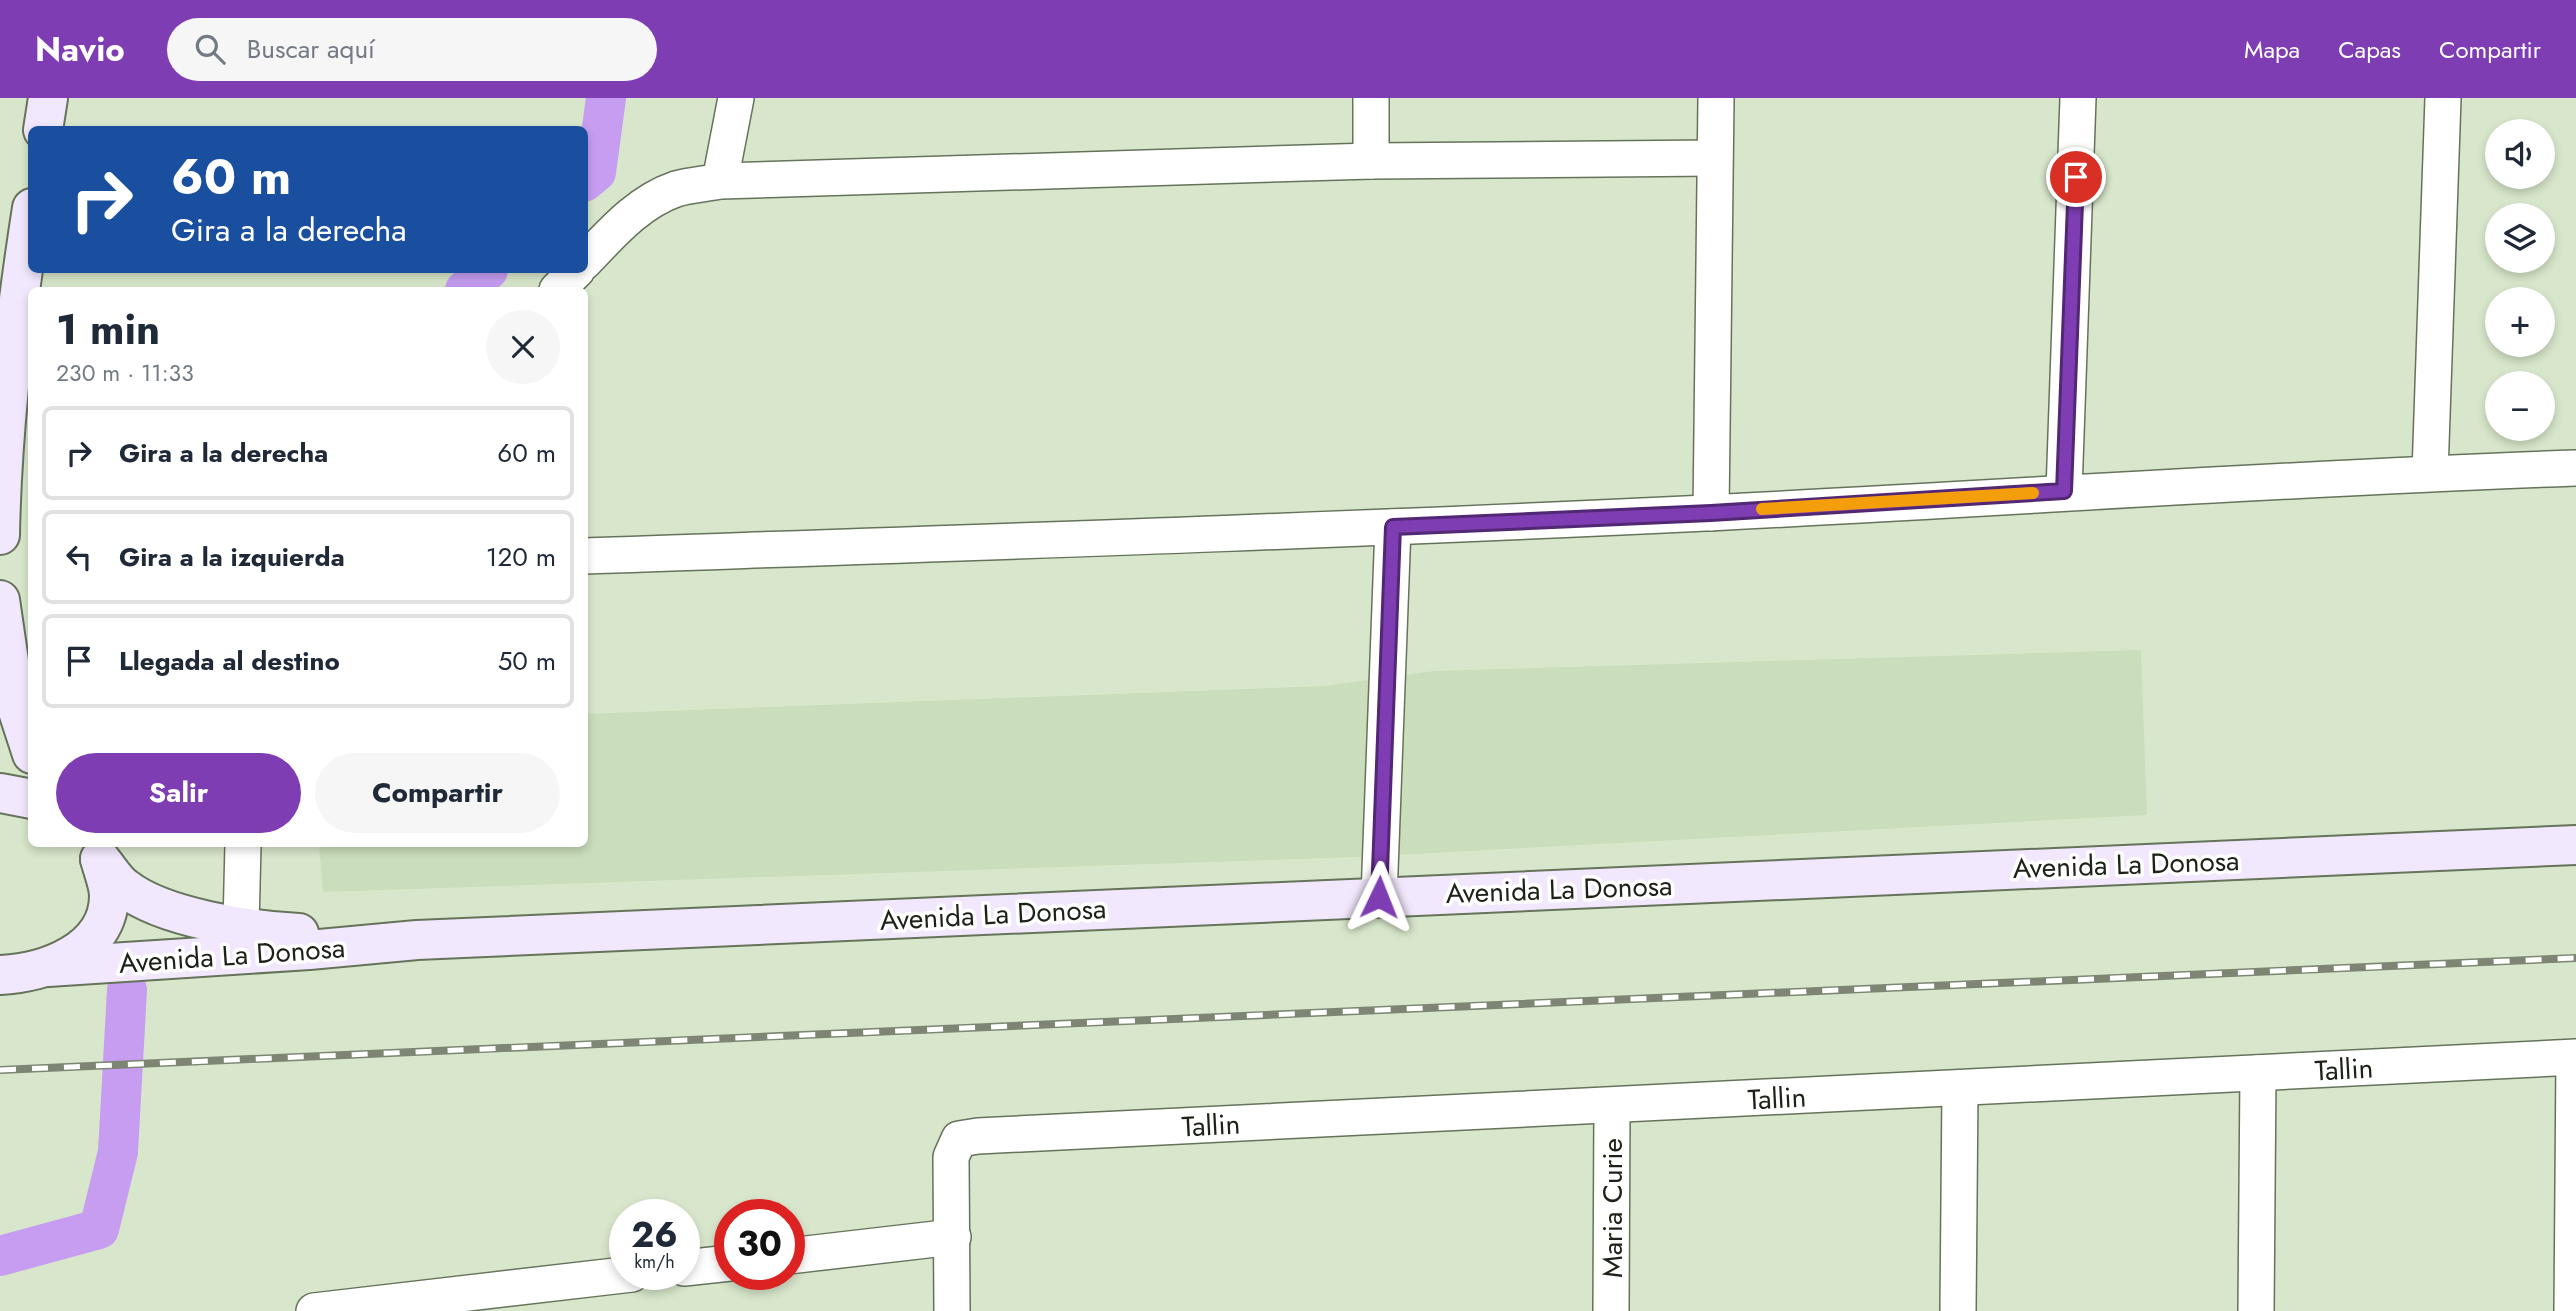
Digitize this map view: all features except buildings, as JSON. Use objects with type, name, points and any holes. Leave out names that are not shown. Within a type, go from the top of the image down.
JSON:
[{"type":"main road","points":[[44,126],[48,98]]},
{"type":"main road","points":[[0,535],[7,390],[28,237]]},
{"type":"main road","points":[[0,600],[15,702],[28,742]]},
{"type":"main road","points":[[0,793],[28,798]]},
{"type":"main road","name":"Avenida La Donosa","points":[[48,967],[417,940],[2576,845]]},
{"type":"main road","points":[[0,975],[48,967],[79,951],[98,933],[107,913],[110,895],[94,851]]},
{"type":"main road","name":"Avenida La Donosa","points":[[94,851],[125,888],[162,907],[270,932],[417,940]]},
{"type":"street","points":[[720,181],[736,98]]},
{"type":"street","points":[[1371,98],[1371,161]]},
{"type":"street","points":[[1711,513],[1716,98]]},
{"type":"street","points":[[2064,491],[2078,98]]},
{"type":"street","points":[[2430,472],[2444,98]]},
{"type":"street","points":[[588,258],[645,204],[676,189],[720,181],[1371,161],[1714,158]]},
{"type":"street","points":[[560,287],[574,273]]},
{"type":"street","points":[[588,556],[1711,513],[2064,491],[2430,472],[2576,468]]},
{"type":"street","points":[[1379,897],[1393,527]]},
{"type":"street","points":[[241,926],[243,847]]},
{"type":"street","points":[[2572,1311],[2575,1058]]},
{"type":"street","name":"Tallin","points":[[953,1237],[951,1157],[959,1139],[978,1136],[2575,1058]]},
{"type":"street","points":[[2256,1311],[2258,1073]]},
{"type":"street","points":[[1958,1311],[1960,1088]]},
{"type":"street","name":"Maria Curie","points":[[1611,1311],[1612,1106]]},
{"type":"street","points":[[805,1254],[953,1237],[952,1311]]},
{"type":"street","points":[[314,1311],[609,1277]]},
{"type":"shaded area","points":[[2141,650],[2147,815],[1357,857],[323,892],[319,847],[588,847],[588,714],[1323,686],[1434,671]]},
{"type":"waterway","points":[[588,179],[596,172],[606,98]]},
{"type":"waterway","points":[[468,287],[485,273]]},
{"type":"waterway","points":[[0,1256],[99,1229],[118,1152],[127,990]]},
{"type":"railway","points":[[0,1070],[2576,958]]},
{"type":"slow traffic","points":[[1762,509],[2033,493]]},
{"type":"route","points":[[1379,897],[1393,527],[1711,513],[2064,491],[2076,177]]}]
